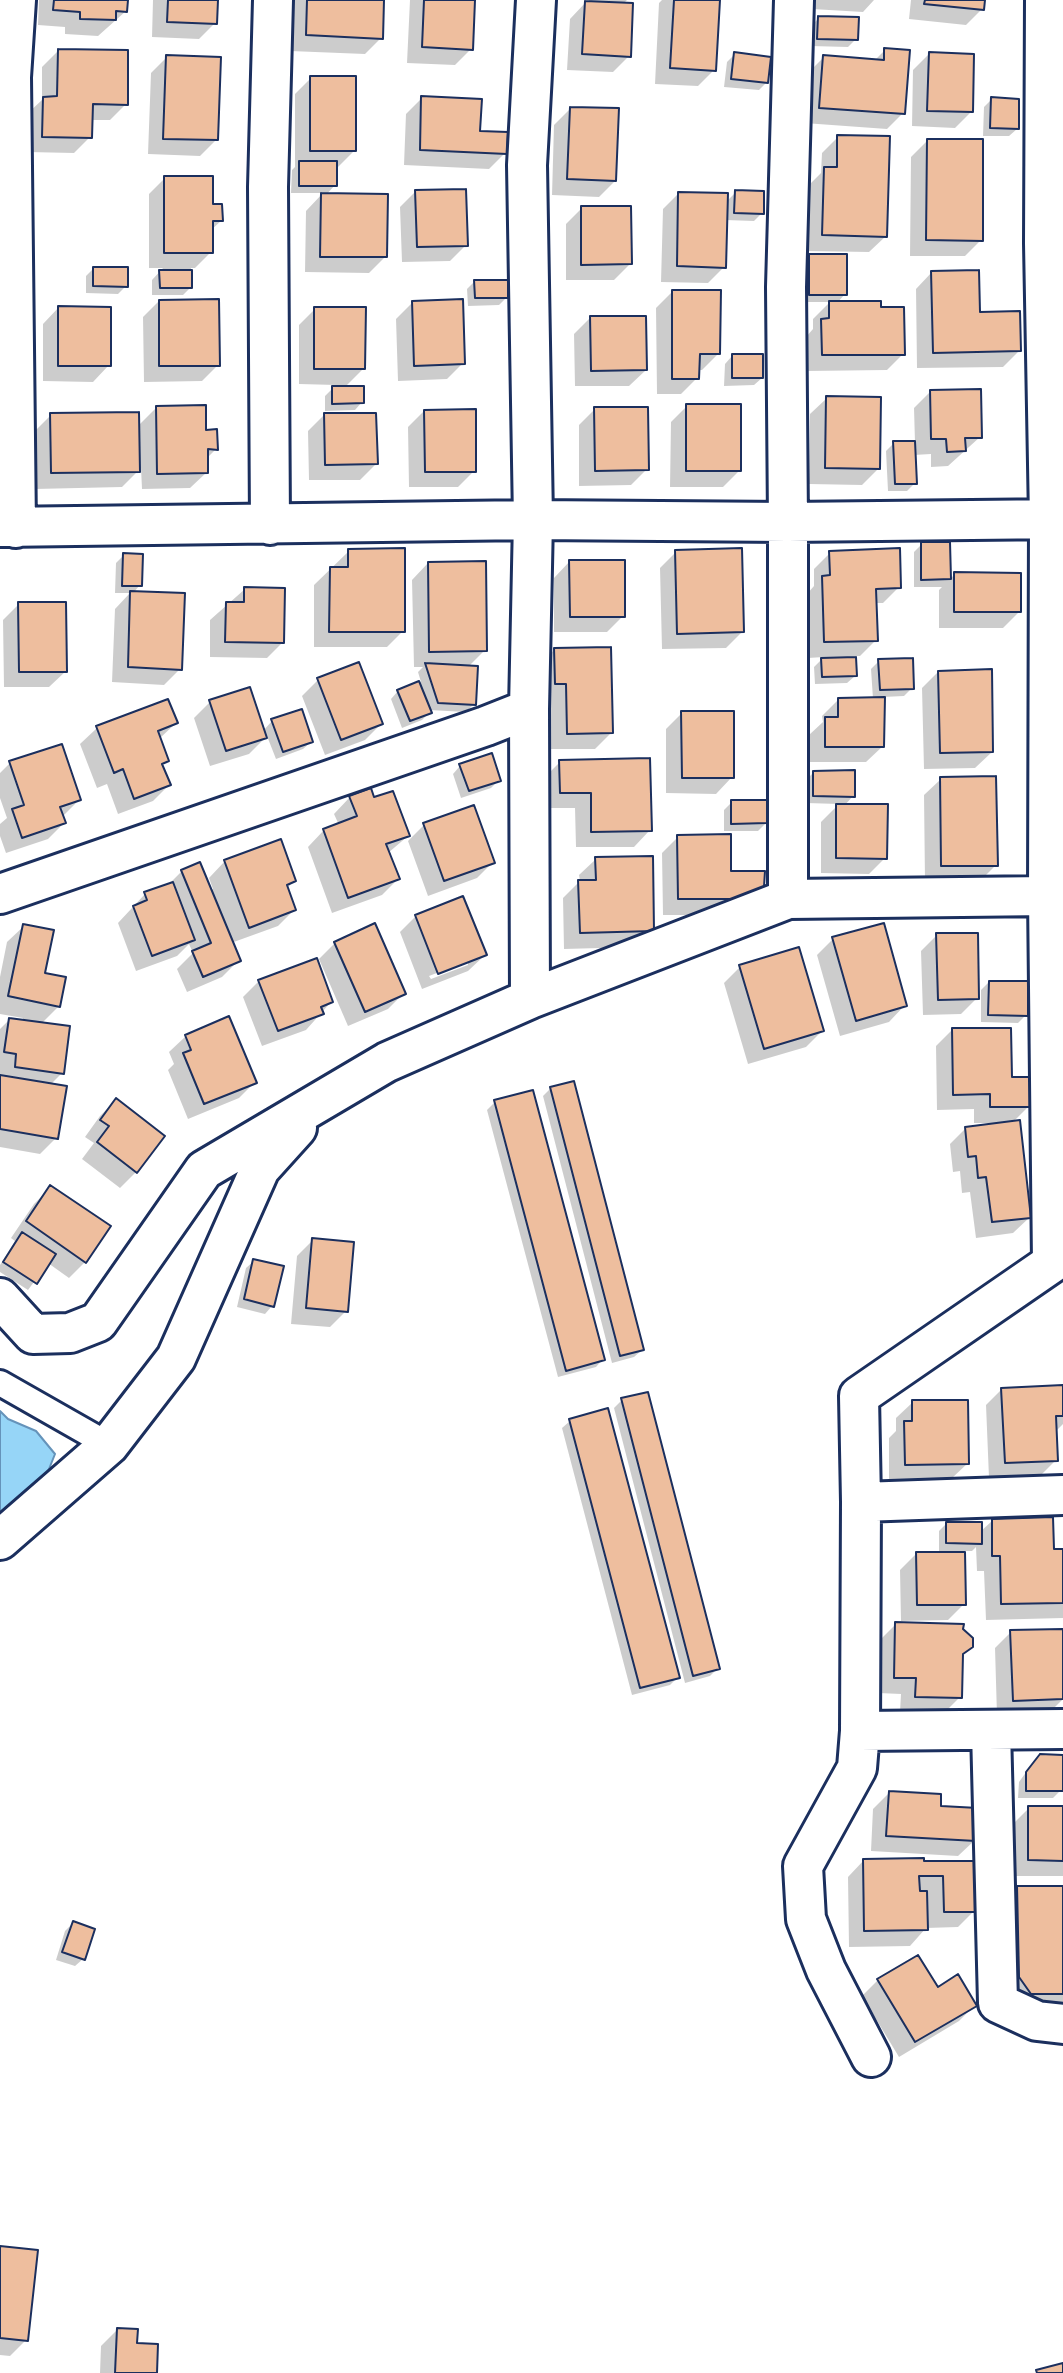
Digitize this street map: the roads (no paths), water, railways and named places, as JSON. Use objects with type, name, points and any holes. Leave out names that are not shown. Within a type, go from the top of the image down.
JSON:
[{"type":"street","points":[[16,0],[11,78],[8,528],[533,520],[788,522],[1056,519]]},
{"type":"street","points":[[270,524],[268,187],[273,0]]},
{"type":"street","points":[[530,999],[529,709],[533,520],[527,165],[536,0]]},
{"type":"street","points":[[788,899],[786,287],[794,0]]},
{"type":"street","points":[[871,2057],[825,1970],[806,1919],[803,1866],[857,1768],[860,1731],[859,1396],[1058,1264],[1048,896],[1056,519],[1053,242],[1045,0]]},
{"type":"street","points":[[0,894],[529,709]]},
{"type":"street","points":[[0,1298],[33,1334],[70,1333],[97,1322],[204,1170],[387,1062],[530,999],[788,899],[1048,896]]},
{"type":"street","points":[[0,1540],[108,1445],[176,1358],[260,1169],[322,1100]]},
{"type":"street","points":[[861,1502],[1063,1495]]},
{"type":"street","points":[[860,1731],[1063,1729]]},
{"type":"street","points":[[991,1730],[998,2003],[1037,2021],[1063,2024]]},
{"type":"lane","points":[[0,1383],[108,1445]]},
{"type":"water","points":[[0,1411],[8,1419],[36,1431],[55,1454],[47,1474],[0,1515]]}]
